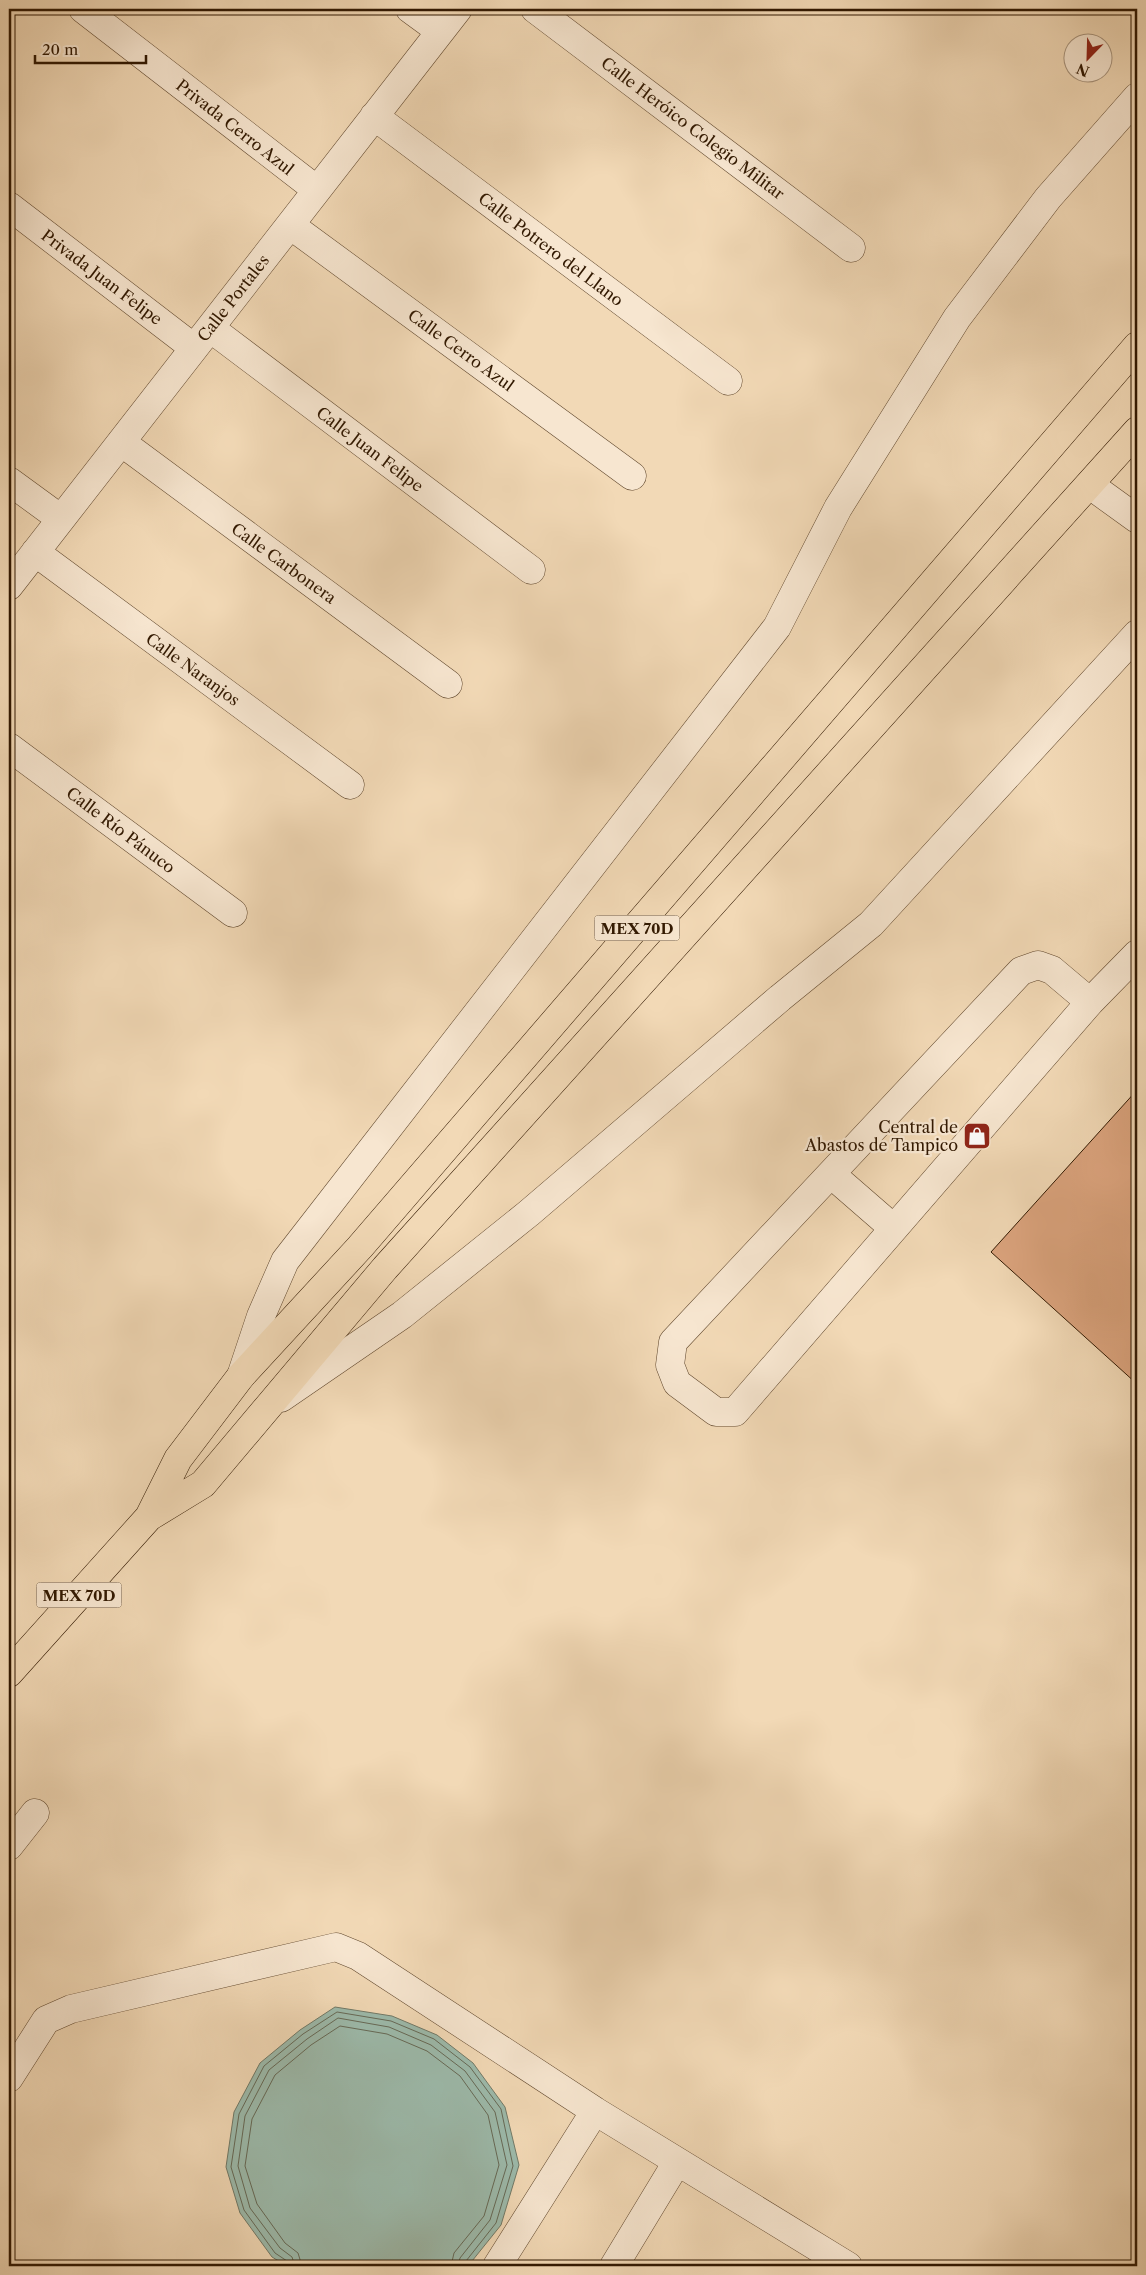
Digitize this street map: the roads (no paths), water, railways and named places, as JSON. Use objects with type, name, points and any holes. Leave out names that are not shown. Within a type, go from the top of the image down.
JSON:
[{"type":"highway","name":"MEX 70D","points":[[9,1673],[149,1517],[178,1460],[241,1376],[360,1247],[1137,346]]},
{"type":"highway","name":"MEX 70D","points":[[149,1517],[203,1484],[398,1253],[1137,431]]},
{"type":"street","name":"Privada Cerro Azul","points":[[83,9],[317,190]]},
{"type":"street","points":[[410,9],[440,31]]},
{"type":"street","name":"Calle Portales","points":[[9,586],[458,9]]},
{"type":"street","name":"Calle Heróico Colegio Militar","points":[[535,9],[852,248]]},
{"type":"street","points":[[241,1376],[261,1316],[285,1261],[777,627],[838,508],[957,318],[1048,198],[1137,97]]},
{"type":"street","name":"Calle Potrero del Llano","points":[[374,116],[728,381]]},
{"type":"street","name":"Privada Juan Felipe","points":[[9,206],[202,338]]},
{"type":"street","name":"Calle Cerro Azul","points":[[290,225],[632,476]]},
{"type":"street","name":"Calle Juan Felipe","points":[[202,338],[531,570]]},
{"type":"street","name":"Calle Carbonera","points":[[121,442],[448,684]]},
{"type":"street","points":[[9,481],[60,519]]},
{"type":"street","points":[[1090,485],[1137,519]]},
{"type":"street","name":"Calle Naranjos","points":[[35,552],[350,785]]},
{"type":"street","points":[[273,1403],[402,1315],[529,1213],[780,998],[871,924],[1133,647]]},
{"type":"street","name":"Calle Río Pánuco","points":[[9,747],[233,913]]},
{"type":"street","points":[[1090,1002],[1052,970],[1038,965],[1021,971],[674,1342],[670,1365],[677,1382],[716,1412],[735,1412],[892,1228],[1090,1002],[1137,954]]},
{"type":"street","points":[[831,1174],[892,1228]]},
{"type":"street","points":[[9,1846],[35,1813]]},
{"type":"street","points":[[9,2078],[46,2020],[71,2009],[336,1947],[366,1962],[594,2111],[848,2266]]},
{"type":"street","points":[[496,2266],[594,2111]]},
{"type":"street","points":[[614,2266],[677,2162]]},
{"type":"water","points":[[335,2007],[392,2016],[437,2035],[473,2063],[505,2107],[519,2165],[501,2225],[468,2266],[287,2266],[272,2257],[240,2213],[226,2167],[234,2112],[260,2063],[300,2030]]},
{"type":"place","name":"Central de Abastos de Tampico","points":[[977,1136]]}]
